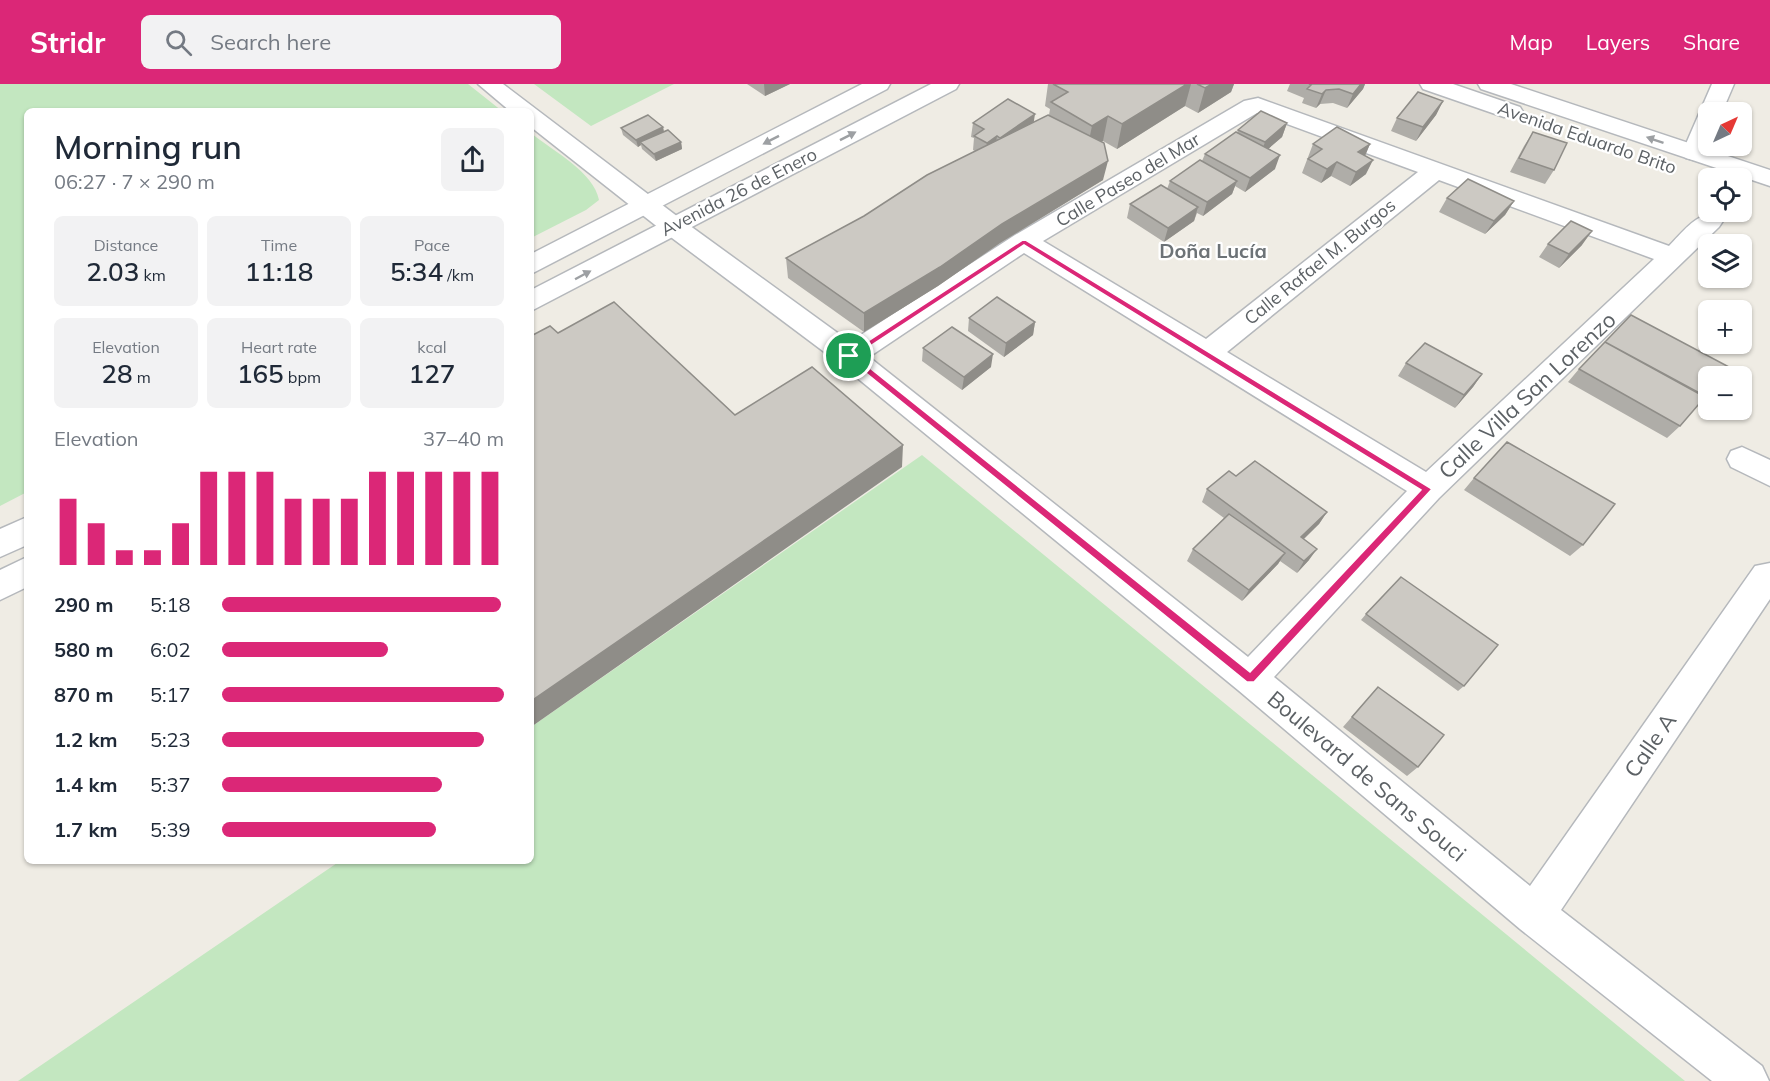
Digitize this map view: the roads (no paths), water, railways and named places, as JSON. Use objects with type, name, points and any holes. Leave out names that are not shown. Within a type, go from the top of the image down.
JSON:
[{"type":"street","points":[[489,84],[520,108]]},
{"type":"street","name":"Avenida 26 de Enero","points":[[534,263],[879,84]]},
{"type":"street","name":"Avenida 26 de Enero","points":[[534,300],[948,84]]},
{"type":"street","name":"Avenida Eduardo Brito","points":[[1431,84],[1698,177]]},
{"type":"street","name":"Avenida Eduardo Brito","points":[[1489,84],[1770,178]]},
{"type":"street","points":[[1715,102],[1723,84]]},
{"type":"street","name":"Calle Paseo del Mar","points":[[849,356],[1024,241],[1252,106],[1258,105],[1434,171]]},
{"type":"street","name":"Boulevard de Sans Souci","points":[[534,118],[673,226],[849,356],[1250,679],[1534,915],[1747,1081]]},
{"type":"street","points":[[1694,153],[1698,143]]},
{"type":"street","points":[[1434,171],[1674,257]]},
{"type":"street","name":"Calle Rafael M. Burgos","points":[[1206,354],[1434,171]]},
{"type":"street","points":[[1752,195],[1770,201]]},
{"type":"street","name":"Calle Villa San Lorenzo","points":[[1250,679],[1428,489],[1709,222]]},
{"type":"street","points":[[1024,241],[1428,489]]},
{"type":"street","points":[[1743,459],[1770,474]]},
{"type":"street","points":[[0,544],[24,532]]},
{"type":"street","points":[[0,586],[24,573]]},
{"type":"street","name":"Calle A","points":[[1534,915],[1767,576]]},
{"type":"district","name":"Doña Lucía","points":[[1213,251]]}]
